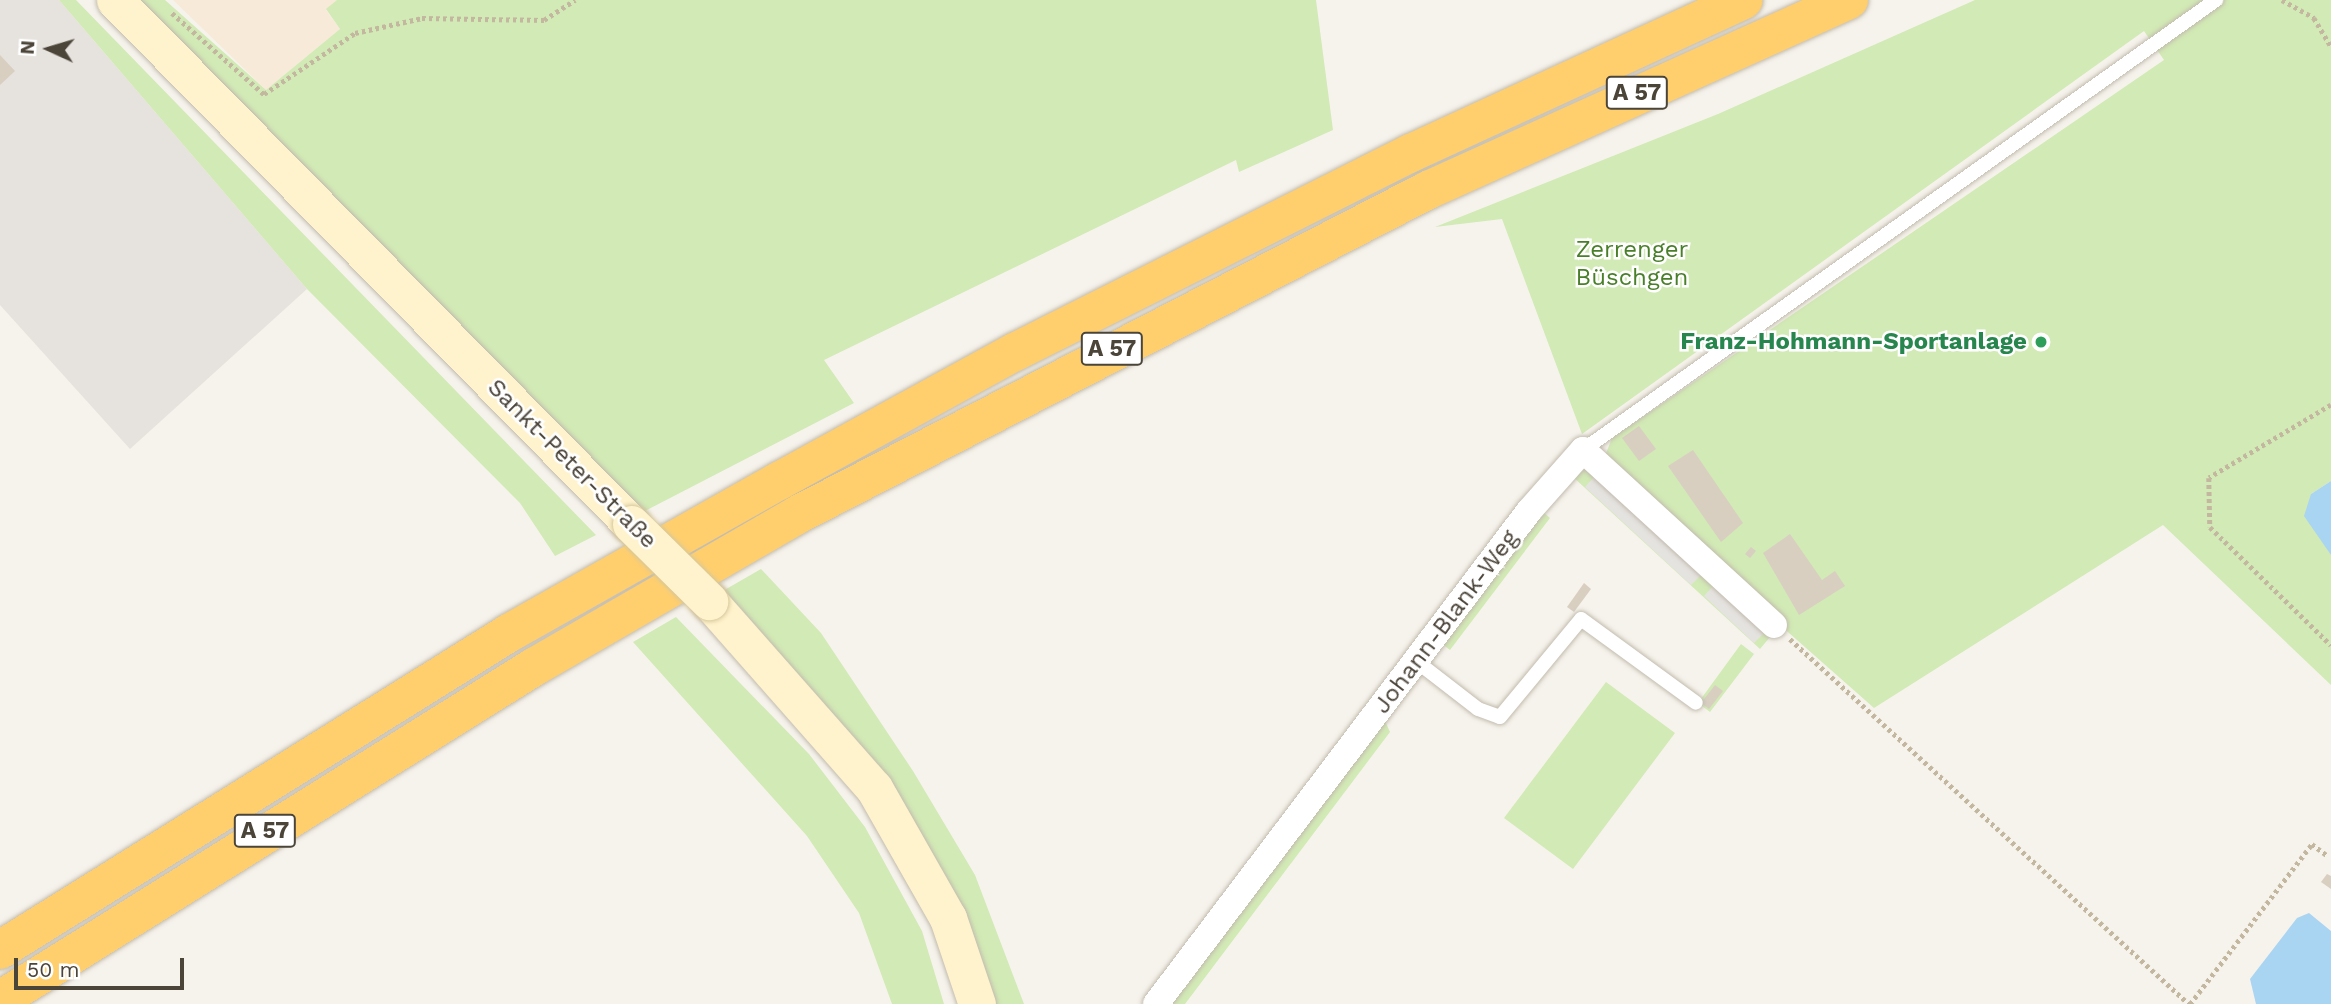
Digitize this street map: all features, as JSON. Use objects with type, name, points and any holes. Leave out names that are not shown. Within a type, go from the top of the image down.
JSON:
[{"type":"highway","name":"A 57","points":[[0,1000],[534,667],[799,514],[1428,190],[1849,0]]},
{"type":"highway","name":"A 57","points":[[0,950],[509,633],[802,468],[1015,352],[1411,153],[1737,2]]},
{"type":"street","name":"Sankt-Peter-Straße","points":[[115,0],[709,601],[874,789],[918,855],[971,994]]},
{"type":"street","points":[[1583,450],[1774,625]]},
{"type":"street","name":"Johann-Blank-Weg","points":[[1156,1004],[1416,661],[1583,450]]},
{"type":"lane","points":[[1583,450],[2216,0]]},
{"type":"lane","points":[[1416,661],[1478,709],[1500,717],[1581,619],[1696,703]]},
{"type":"path","points":[[167,9],[264,94],[355,33],[422,18],[544,20],[575,0]]},
{"type":"path","points":[[2282,0],[2314,18],[2331,46]]},
{"type":"path","points":[[2331,405],[2210,478],[2210,527],[2331,645]]},
{"type":"path","points":[[1774,625],[2190,1004],[2312,844],[2328,856]]},
{"type":"shaded area","points":[[0,0],[59,0],[307,289],[130,449],[0,305]]},
{"type":"shaded area","points":[[173,0],[337,0],[326,10],[340,29],[266,90]]},
{"type":"shaded area","points":[[1597,474],[1704,572],[1691,585],[1585,487]]},
{"type":"shaded area","points":[[1716,583],[1767,630],[1754,643],[1704,596]]},
{"type":"green space","points":[[59,0],[76,0],[596,535],[555,556],[520,503],[307,289]]},
{"type":"green space","points":[[136,0],[165,0],[266,90],[340,29],[326,9],[337,0],[1316,0],[1333,130],[1239,172],[1236,160],[824,360],[854,403],[643,512]]},
{"type":"green space","name":"Zerrenger Büschgen","points":[[1975,0],[2331,0],[2331,481],[2311,494],[2331,555],[2331,685],[2163,525],[1874,708],[1780,625],[1760,649],[1572,476],[1603,461],[1612,438],[2164,60],[2144,31],[1582,434],[1502,219],[1435,227],[1718,114]]},
{"type":"green space","points":[[1542,511],[1550,518],[1450,650],[1441,643]]},
{"type":"green space","points":[[761,569],[821,633],[913,771],[975,875],[1024,1004],[989,1004],[961,911],[919,829],[881,776],[721,592]]},
{"type":"green space","points":[[676,617],[809,754],[865,827],[922,931],[944,1004],[892,1004],[859,913],[807,836],[633,642]]},
{"type":"green space","points":[[1741,644],[1754,654],[1710,712],[1698,703]]},
{"type":"green space","points":[[1606,682],[1675,733],[1573,869],[1504,818]]},
{"type":"green space","points":[[1384,719],[1390,732],[1185,1004],[1167,1004]]},
{"type":"water","points":[[2331,481],[2331,555],[2304,516],[2311,494]]},
{"type":"water","points":[[2309,913],[2331,931],[2331,1004],[2256,1004],[2250,979],[2297,918]]},
{"type":"building","points":[[0,55],[15,71],[0,85]]},
{"type":"building","points":[[1639,426],[1656,449],[1639,461],[1622,438]]},
{"type":"building","points":[[1693,450],[1743,523],[1721,542],[1668,466]]},
{"type":"building","points":[[1790,534],[1822,580],[1835,571],[1845,586],[1799,615],[1763,553]]},
{"type":"building","points":[[1751,547],[1756,551],[1750,558],[1745,554]]},
{"type":"building","points":[[1584,583],[1591,589],[1574,612],[1567,607]]},
{"type":"building","points":[[1715,685],[1723,691],[1709,709],[1701,703]]},
{"type":"building","points":[[2327,874],[2331,876],[2331,889],[2321,882]]},
{"type":"place","name":"Franz-Hohmann-Sportanlage","points":[[2041,342]]}]
